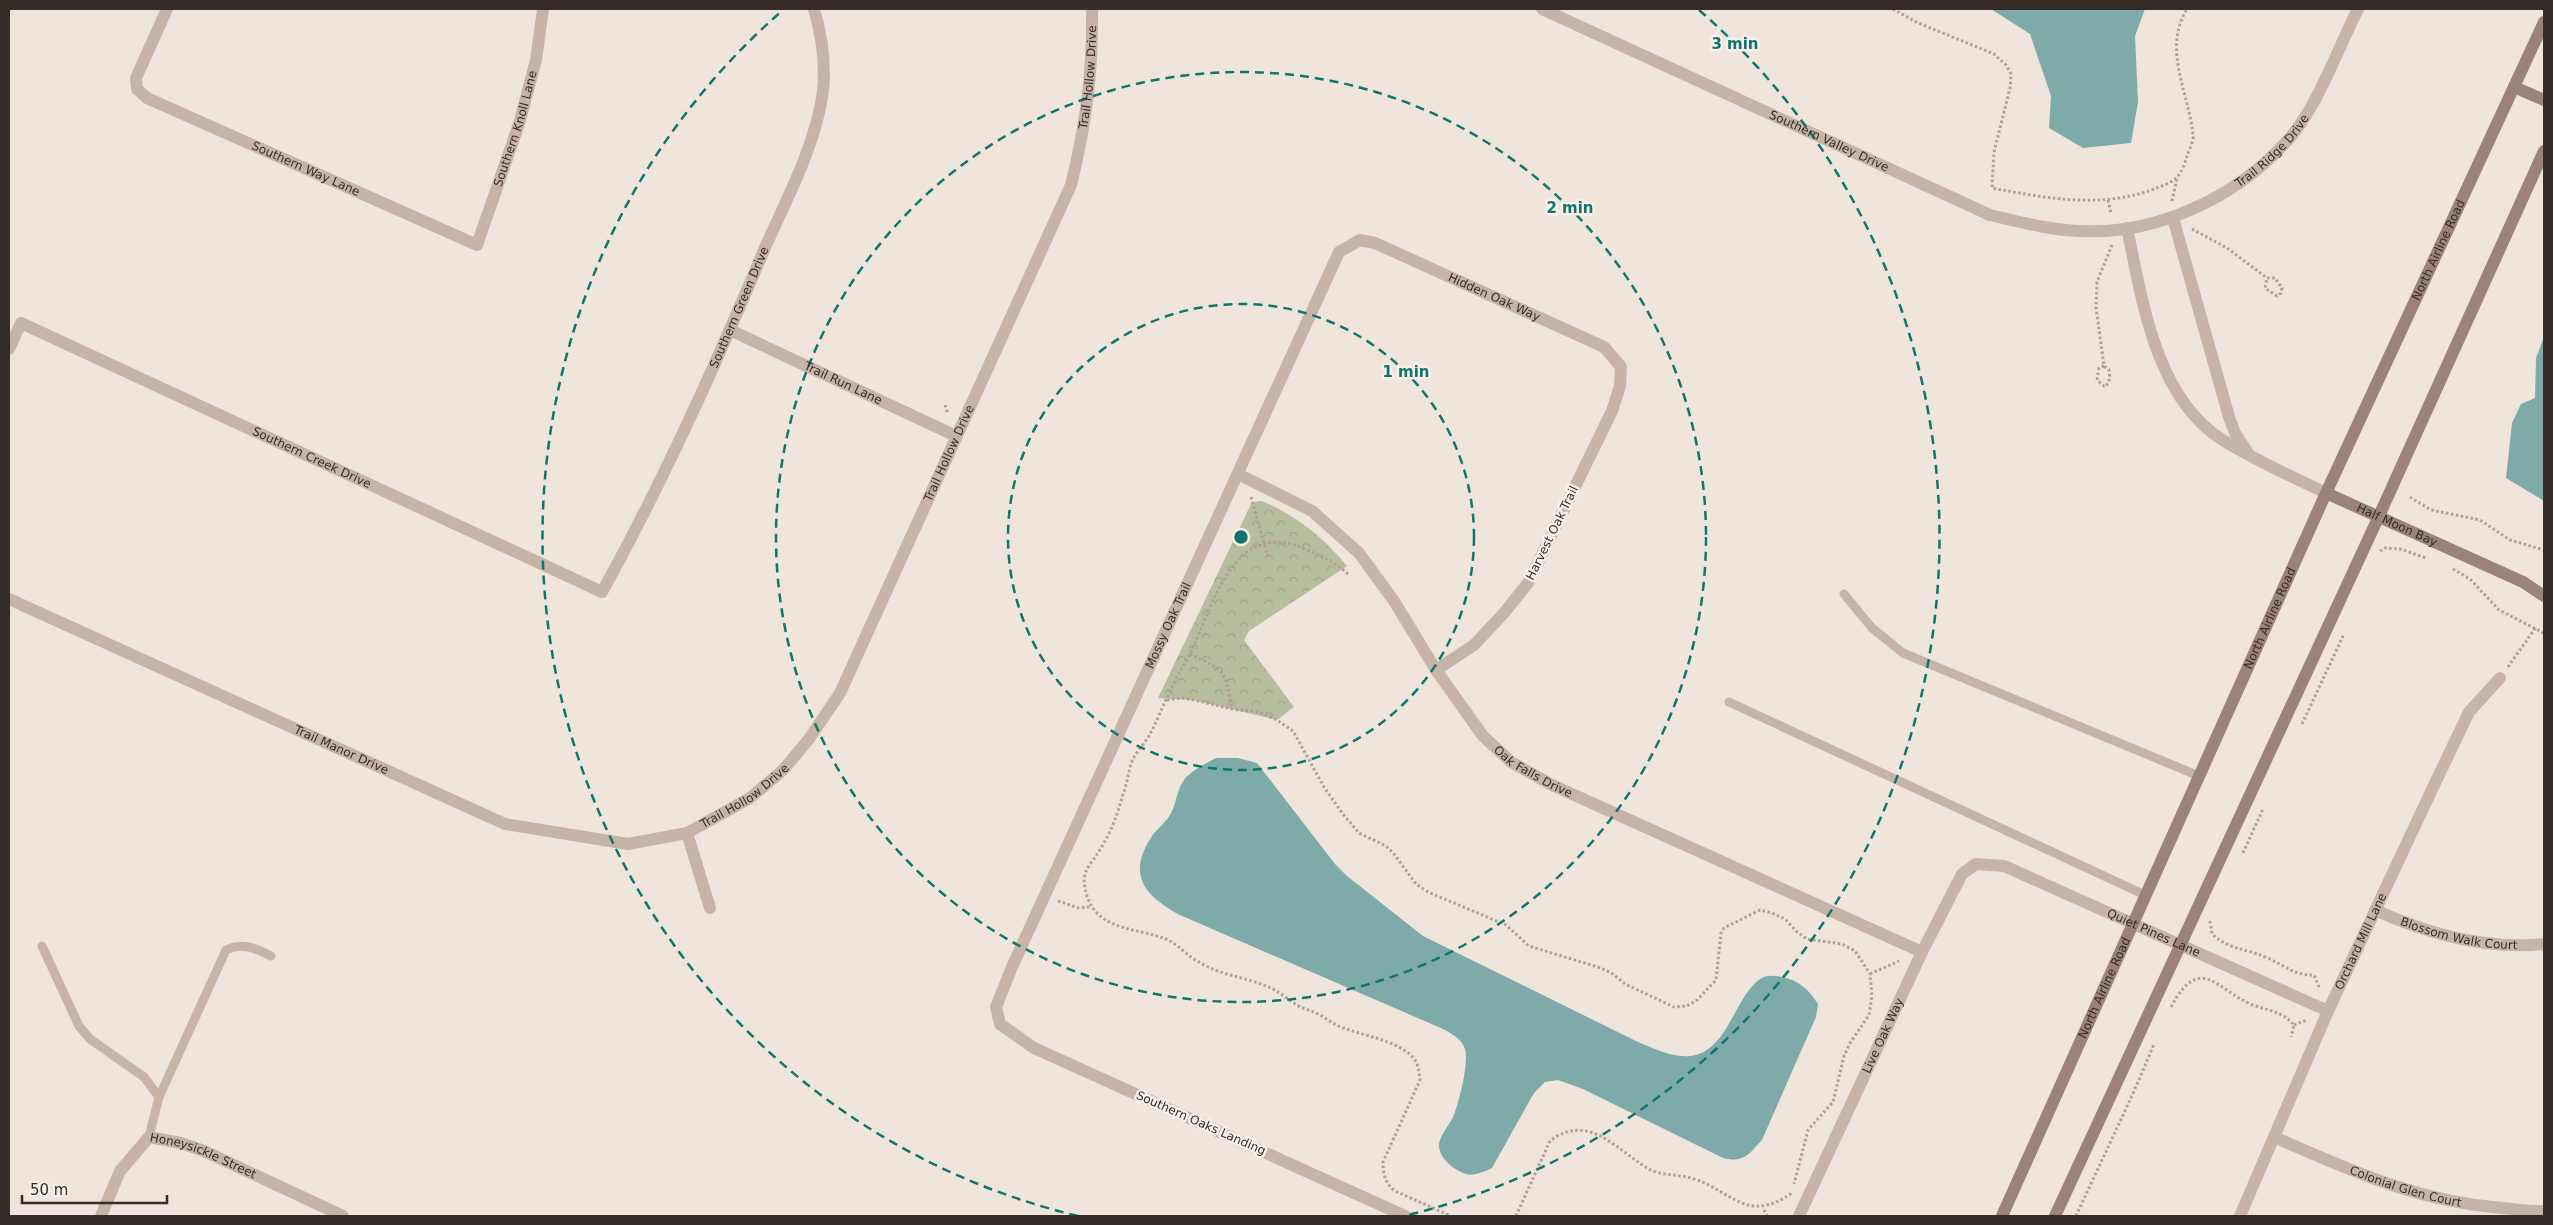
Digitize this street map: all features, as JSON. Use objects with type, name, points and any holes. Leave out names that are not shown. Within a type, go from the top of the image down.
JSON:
[{"type":"main road","name":"North Airline Road","points":[[2002,1216],[2326,493],[2544,22]]},
{"type":"main road","points":[[2514,87],[2544,100]]},
{"type":"main road","points":[[2055,1216],[2379,516],[2544,151]]},
{"type":"main road","name":"Half Moon Bay","points":[[2326,493],[2523,582],[2544,596]]},
{"type":"street","name":"Southern Way Lane","points":[[167,9],[136,78],[137,89],[148,98],[477,245]]},
{"type":"street","name":"Southern Knoll Lane","points":[[477,245],[519,124],[536,60],[543,9]]},
{"type":"street","name":"Southern Green Drive","points":[[602,592],[673,451],[730,330],[808,149],[823,91],[823,41],[814,9]]},
{"type":"street","name":"Trail Hollow Drive","points":[[687,833],[750,798],[782,770],[808,739],[840,693],[1071,185],[1087,113],[1093,52],[1092,9]]},
{"type":"street","name":"Southern Valley Drive","points":[[1542,9],[1990,215],[2038,227],[2081,231],[2127,228]]},
{"type":"street","name":"Trail Ridge Drive","points":[[2127,228],[2173,218],[2225,193],[2287,142],[2310,106],[2358,9]]},
{"type":"street","points":[[2173,218],[2229,417],[2235,433],[2249,455]]},
{"type":"street","name":"Half Moon Bay","points":[[2127,228],[2146,319],[2174,388],[2197,416],[2219,438],[2326,493]]},
{"type":"street","name":"Hidden Oak Way","points":[[1360,240],[1375,243],[1604,347],[1621,367]]},
{"type":"street","name":"Mossy Oak Trail","points":[[1000,1024],[996,1008],[1045,896],[1242,476],[1339,252],[1360,240]]},
{"type":"street","name":"Southern Creek Drive","points":[[9,350],[21,323],[602,592]]},
{"type":"street","name":"Trail Run Lane","points":[[730,330],[956,436]]},
{"type":"street","name":"Harvest Oak Trail","points":[[1436,670],[1474,645],[1504,613],[1528,582],[1612,411],[1620,386],[1621,367]]},
{"type":"street","name":"Oak Falls Drive","points":[[1242,476],[1312,511],[1359,553],[1394,601],[1436,670],[1483,736],[1511,762],[1552,785],[1922,952]]},
{"type":"street","name":"Trail Manor Drive","points":[[9,599],[505,824],[628,844],[687,833]]},
{"type":"street","name":"Orchard Mill Lane","points":[[2240,1216],[2328,1012],[2469,712],[2500,678]]},
{"type":"street","points":[[687,833],[710,908]]},
{"type":"street","name":"Quiet Pines Lane","points":[[1976,864],[2004,866],[2328,1012]]},
{"type":"street","name":"Live Oak Way","points":[[1799,1216],[1922,952],[1962,874],[1976,864]]},
{"type":"street","name":"Blossom Walk Court","points":[[2375,910],[2411,926],[2448,937],[2483,943],[2529,946],[2544,944]]},
{"type":"street","name":"Southern Oaks Landing","points":[[1000,1024],[1034,1048],[1405,1216]]},
{"type":"street","name":"Honeysickle Street","points":[[101,1216],[120,1171],[149,1136],[181,1143],[204,1151],[343,1216]]},
{"type":"street","name":"Colonial Glen Court","points":[[2274,1137],[2373,1180],[2425,1197],[2490,1207],[2544,1211]]},
{"type":"lane","points":[[1844,594],[1872,628],[1903,653],[2199,776]]},
{"type":"lane","points":[[1729,702],[2145,896]]},
{"type":"lane","points":[[149,1136],[158,1097],[226,950],[235,945],[252,947],[272,956]]},
{"type":"lane","points":[[42,946],[79,1026],[90,1039],[144,1077],[158,1097]]},
{"type":"path","points":[[1893,9],[1916,22],[1994,54],[2006,65],[2011,74],[2010,88],[1994,152],[1992,188],[2039,197],[2108,200],[2143,193],[2177,178]]},
{"type":"path","points":[[2187,9],[2183,15],[2175,48],[2180,83],[2194,137],[2177,178],[2172,200],[2173,218],[2227,248],[2267,278]]},
{"type":"path","points":[[2104,366],[2100,368],[2097,380],[2105,387],[2110,377],[2109,370],[2104,366],[2096,307],[2097,282],[2111,248],[2114,229],[2108,200]]},
{"type":"path","points":[[2272,276],[2280,283],[2281,293],[2277,296],[2265,288],[2267,278],[2272,276]]},
{"type":"path","points":[[1242,476],[1268,557]]},
{"type":"path","points":[[2410,497],[2431,510],[2472,517],[2489,525],[2510,540],[2544,550]]},
{"type":"path","points":[[1348,574],[1337,564],[1297,545],[1280,542],[1264,543],[1248,552],[1230,570],[1216,593],[1190,654],[1149,737],[1132,763],[1120,805],[1109,832],[1100,850],[1089,863],[1084,878],[1091,907],[1120,928],[1169,940],[1199,962],[1231,977],[1271,988],[1298,1006],[1318,1014],[1339,1027],[1388,1042],[1414,1057],[1419,1067],[1420,1080],[1383,1162],[1383,1173],[1388,1185],[1395,1191],[1451,1216]]},
{"type":"path","points":[[2376,554],[2385,548],[2400,549],[2430,559]]},
{"type":"path","points":[[2448,566],[2470,579],[2499,610],[2536,627],[2544,633]]},
{"type":"path","points":[[2500,678],[2536,627]]},
{"type":"path","points":[[2299,731],[2345,630]]},
{"type":"path","points":[[1190,654],[1223,672],[1227,680],[1232,709]]},
{"type":"path","points":[[1167,700],[1188,699],[1232,709],[1259,712],[1277,720],[1293,731],[1324,787],[1342,813],[1359,833],[1386,846],[1416,884],[1428,892],[1506,925],[1529,946],[1601,968],[1613,974],[1625,984],[1652,998],[1674,1006],[1687,1006],[1698,1000],[1716,980],[1721,933],[1724,928],[1760,910],[1772,912],[1785,919],[1797,932],[1807,939],[1842,944],[1855,951],[1870,974],[1872,996],[1869,1015],[1850,1043],[1844,1056],[1833,1102],[1808,1130],[1792,1193],[1780,1204],[1764,1210],[1746,1208],[1732,1203],[1705,1184],[1692,1178],[1661,1173],[1647,1168],[1620,1147],[1598,1135],[1577,1129],[1561,1133],[1550,1141],[1516,1216]]},
{"type":"path","points":[[2240,859],[2265,804]]},
{"type":"path","points":[[1045,896],[1079,908],[1091,907]]},
{"type":"path","points":[[2210,912],[2212,934],[2222,943],[2262,956],[2302,976],[2314,975],[2328,1012]]},
{"type":"path","points":[[1870,974],[1922,952]]},
{"type":"path","points":[[2170,1009],[2179,993],[2191,981],[2208,978],[2221,984],[2232,994],[2252,1005],[2272,1010],[2287,1017],[2294,1025],[2291,1037]]},
{"type":"path","points":[[2076,1216],[2136,1088],[2154,1043]]},
{"type":"path","points":[[1764,1210],[1767,1216]]},
{"type":"green space","points":[[1262,501],[1287,513],[1309,528],[1347,566],[1249,631],[1244,640],[1294,707],[1277,720],[1194,700],[1158,698],[1252,502]]},
{"type":"water","points":[[1991,9],[2145,9],[2135,36],[2138,102],[2131,143],[2083,148],[2049,128],[2051,96],[2030,34]]},
{"type":"water","points":[[2544,337],[2544,501],[2506,478],[2512,423],[2521,404],[2535,398],[2536,358]]},
{"type":"water","points":[[1216,758],[1238,758],[1257,763],[1335,864],[1347,876],[1423,936],[1657,1050],[1683,1056],[1703,1053],[1722,1035],[1751,987],[1760,979],[1765,976],[1774,976],[1788,978],[1798,983],[1811,994],[1818,1004],[1816,1017],[1762,1140],[1753,1150],[1741,1158],[1723,1158],[1583,1089],[1558,1080],[1545,1082],[1534,1093],[1492,1168],[1479,1173],[1466,1174],[1452,1166],[1441,1154],[1439,1144],[1453,1117],[1463,1083],[1466,1055],[1459,1039],[1443,1029],[1180,915],[1157,900],[1143,883],[1140,873],[1140,862],[1144,850],[1152,836],[1166,821],[1174,808],[1182,783],[1192,772]]}]
